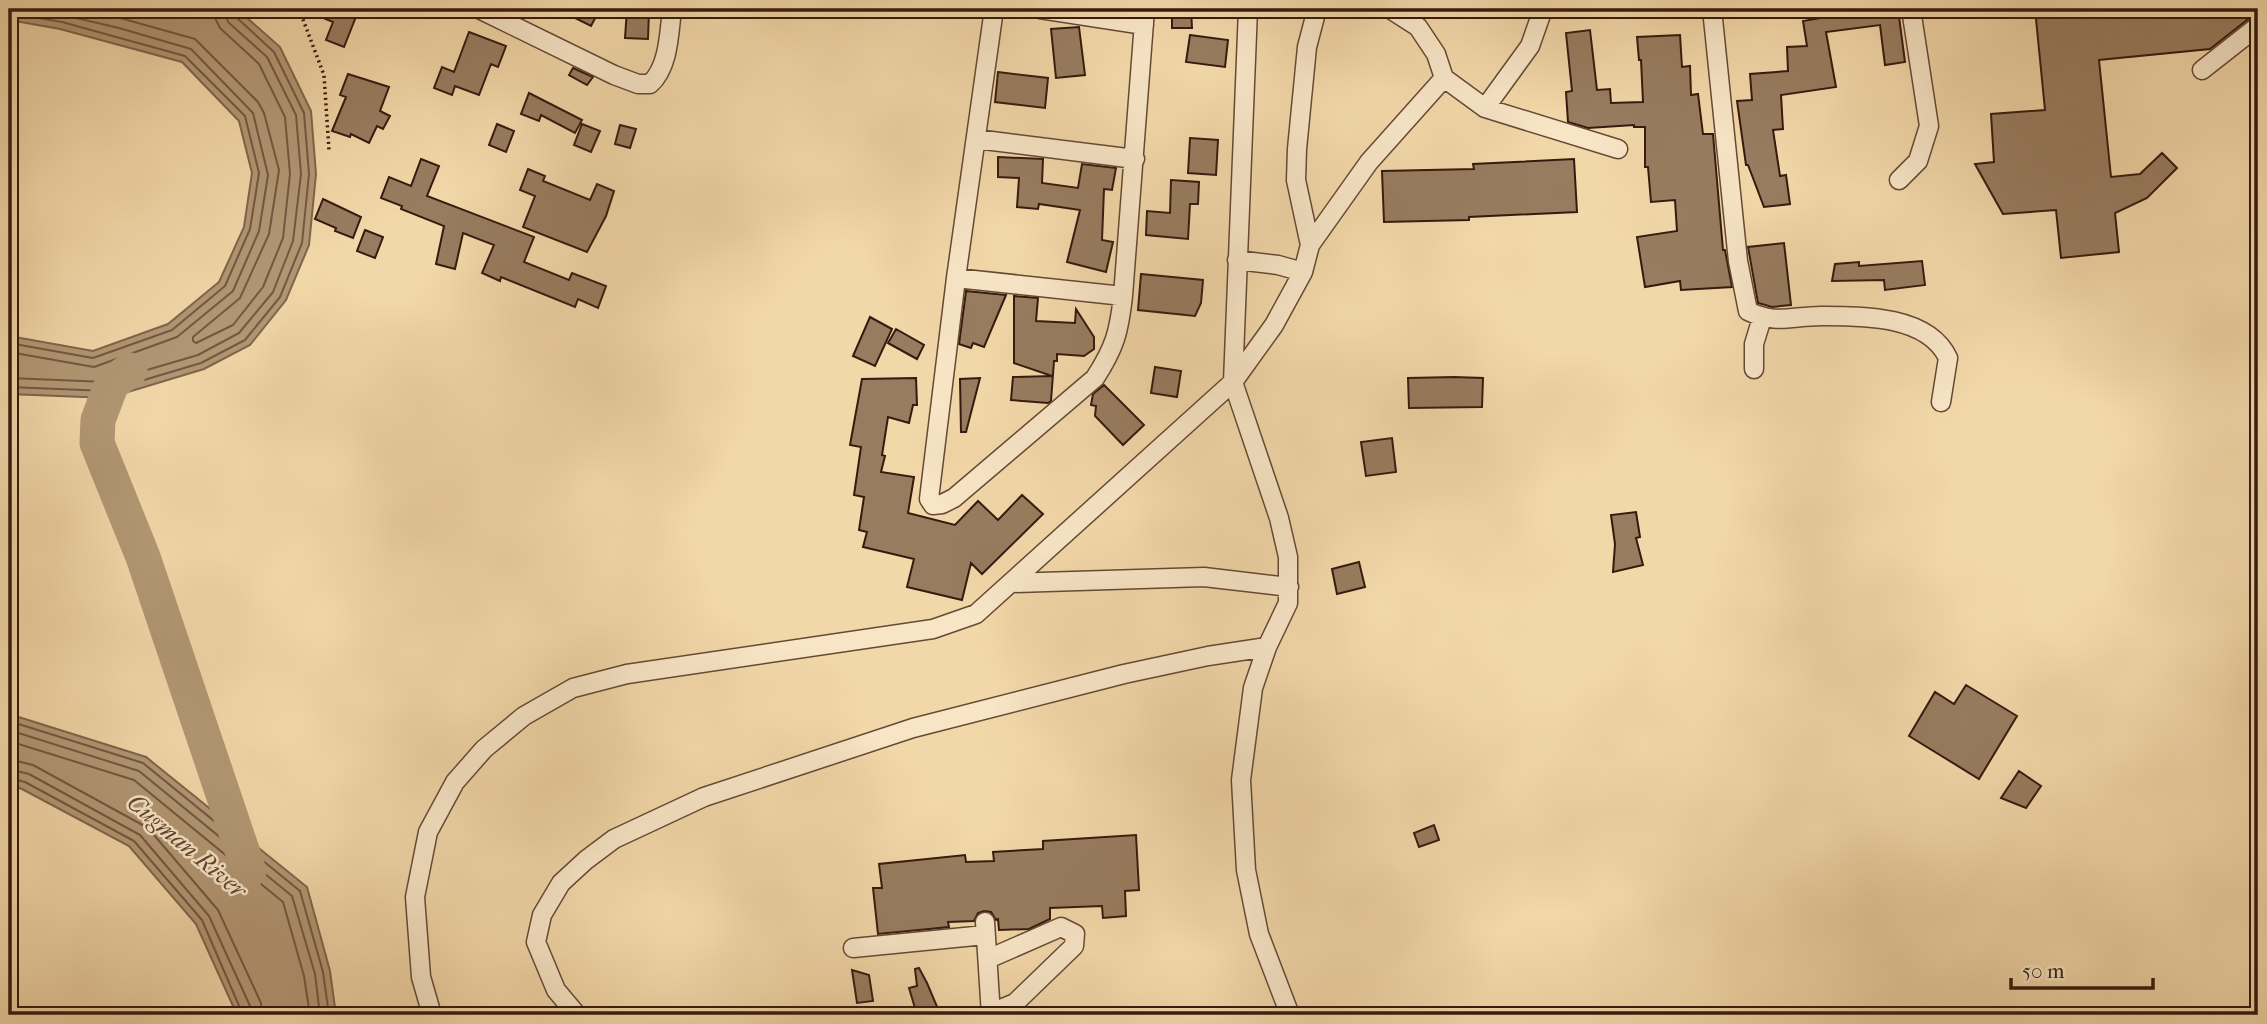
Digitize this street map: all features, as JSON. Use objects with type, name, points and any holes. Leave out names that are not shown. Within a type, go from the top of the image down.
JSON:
[{"type":"street","points":[[479,9],[614,75],[638,84],[650,84],[658,76],[663,63],[672,9]]},
{"type":"street","points":[[993,9],[929,499],[933,505],[954,498],[1094,378],[1110,354],[1119,329],[1135,159],[1144,17],[1040,9]]},
{"type":"street","points":[[1248,9],[1233,382],[1279,518],[1288,556],[1289,587],[1288,603],[1267,647],[1253,688],[1241,780],[1246,870],[1259,934],[1290,1015]]},
{"type":"street","points":[[1310,245],[1296,180],[1296,159],[1307,47],[1317,9]]},
{"type":"street","points":[[1390,9],[1418,27],[1436,54],[1444,78],[1485,108],[1618,149]]},
{"type":"street","points":[[1485,108],[1530,46],[1543,9]]},
{"type":"street","points":[[1712,9],[1738,261],[1748,311],[1762,318],[1775,320],[1819,316],[1893,321],[1922,332],[1938,344],[1948,358],[1941,402]]},
{"type":"street","points":[[1899,180],[1918,161],[1929,125],[1911,9]]},
{"type":"street","points":[[2202,70],[2258,26]]},
{"type":"street","points":[[432,1015],[421,977],[415,897],[428,832],[455,782],[484,749],[524,716],[573,688],[627,674],[933,629],[976,614],[1233,382],[1274,325],[1303,272],[1310,245],[1368,162],[1444,78]]},
{"type":"street","points":[[976,139],[1135,159]]},
{"type":"street","points":[[1237,260],[1278,265],[1303,272]]},
{"type":"street","points":[[956,278],[1123,296]]},
{"type":"street","points":[[1754,369],[1755,344],[1762,318]]},
{"type":"street","points":[[1012,583],[1204,577],[1289,587]]},
{"type":"street","points":[[577,1015],[556,990],[536,942],[542,915],[561,883],[614,839],[704,797],[913,728],[1124,674],[1208,656],[1267,647]]},
{"type":"street","points":[[853,948],[985,929],[991,1014],[1015,1003],[1074,946],[1075,934],[1061,927],[988,959]]},
{"type":"path","points":[[299,9],[324,75],[329,150]]},
{"type":"water","points":[[9,9],[237,9],[280,47],[311,111],[316,174],[309,245],[286,300],[250,345],[204,369],[108,398],[9,394],[9,336],[93,351],[168,324],[219,282],[244,227],[252,173],[239,121],[182,62],[60,29],[9,20]]},
{"type":"water","name":"Cugman River","points":[[9,714],[146,757],[307,887],[330,971],[336,1015],[237,1015],[196,924],[129,846],[9,784]]},
{"type":"building","points":[[302,9],[359,9],[344,47],[326,40],[333,22]]},
{"type":"building","points":[[557,9],[600,9],[591,26]]},
{"type":"building","points":[[627,9],[649,11],[648,39],[625,38]]},
{"type":"building","points":[[1172,9],[1191,9],[1192,28],[1172,28]]},
{"type":"building","points":[[1826,9],[1898,9],[1905,62],[1885,65],[1880,25],[1826,32],[1836,87],[1781,95],[1783,129],[1773,130],[1780,176],[1786,175],[1790,204],[1764,207],[1746,165],[1737,101],[1752,100],[1750,74],[1788,71],[1787,47],[1807,46],[1803,21],[1827,17]]},
{"type":"building","points":[[2035,9],[2258,9],[2258,15],[2251,17],[2210,49],[2099,60],[2111,177],[2140,174],[2162,153],[2177,168],[2147,198],[2115,213],[2119,252],[2061,258],[2056,210],[2003,214],[1975,164],[1994,162],[1991,114],[2045,110]]},
{"type":"building","points":[[1079,27],[1085,75],[1056,78],[1051,29]]},
{"type":"building","points":[[1590,30],[1597,90],[1610,89],[1611,103],[1643,102],[1637,37],[1680,35],[1682,67],[1690,66],[1691,95],[1698,94],[1703,134],[1713,134],[1723,250],[1732,287],[1681,290],[1680,281],[1645,287],[1637,237],[1677,231],[1675,200],[1651,202],[1648,167],[1645,167],[1645,127],[1634,125],[1588,128],[1568,122],[1566,92],[1572,91],[1566,33]]},
{"type":"building","points":[[469,32],[506,46],[498,67],[491,64],[479,95],[455,86],[452,95],[434,88],[442,67],[454,72]]},
{"type":"building","points":[[1190,35],[1228,40],[1225,67],[1186,62]]},
{"type":"building","points":[[573,68],[593,77],[587,85],[569,75]]},
{"type":"building","points":[[998,72],[1048,78],[1045,108],[995,102]]},
{"type":"building","points":[[348,74],[389,87],[380,111],[390,116],[383,129],[377,126],[369,143],[351,134],[350,137],[332,131],[346,97],[340,95]]},
{"type":"building","points":[[529,93],[582,120],[575,133],[541,115],[539,121],[521,114]]},
{"type":"building","points":[[497,124],[514,131],[506,152],[489,145]]},
{"type":"building","points":[[582,124],[600,131],[591,152],[574,145]]},
{"type":"building","points":[[620,125],[636,129],[630,148],[615,144]]},
{"type":"building","points":[[1190,138],[1218,140],[1216,175],[1188,173]]},
{"type":"building","points":[[998,157],[1043,159],[1042,183],[1078,188],[1082,164],[1116,168],[1112,190],[1104,189],[1102,240],[1113,242],[1106,272],[1067,262],[1080,210],[1039,204],[1038,209],[1017,207],[1019,178],[998,177]]},
{"type":"building","points":[[421,159],[439,166],[427,196],[534,237],[524,262],[569,280],[572,273],[606,286],[598,308],[578,299],[575,307],[501,277],[500,281],[482,273],[494,245],[463,233],[455,269],[436,264],[444,226],[381,198],[389,177],[411,186]]},
{"type":"building","points":[[1574,159],[1577,212],[1469,217],[1469,220],[1384,222],[1382,171],[1474,169],[1473,164]]},
{"type":"building","points":[[528,169],[545,176],[543,181],[590,200],[597,184],[614,191],[606,216],[587,252],[523,227],[535,196],[520,190]]},
{"type":"building","points":[[1171,180],[1199,182],[1198,204],[1190,204],[1188,239],[1146,235],[1147,211],[1170,213]]},
{"type":"building","points":[[323,199],[361,217],[353,238],[315,219]]},
{"type":"building","points":[[365,230],[383,237],[375,258],[357,251]]},
{"type":"building","points":[[1784,243],[1791,305],[1772,307],[1758,303],[1748,247]]},
{"type":"building","points":[[1922,261],[1925,285],[1885,290],[1884,280],[1832,281],[1835,264],[1859,262],[1859,266]]},
{"type":"building","points":[[1141,274],[1203,280],[1201,303],[1195,316],[1138,310]]},
{"type":"building","points":[[966,291],[1006,295],[984,347],[973,343],[971,348],[959,344]]},
{"type":"building","points":[[1014,296],[1038,298],[1036,321],[1075,323],[1076,309],[1094,337],[1094,349],[1084,356],[1057,354],[1051,401],[1048,403],[1011,400],[1013,377],[1052,376],[1014,363]]},
{"type":"building","points":[[870,317],[892,329],[875,366],[853,356]]},
{"type":"building","points":[[896,329],[924,345],[917,359],[888,343]]},
{"type":"building","points":[[1155,367],[1181,371],[1177,397],[1151,393]]},
{"type":"building","points":[[916,378],[917,405],[913,405],[909,423],[888,417],[882,455],[885,456],[881,472],[914,477],[908,513],[955,525],[978,501],[998,520],[1022,495],[1043,514],[982,574],[971,563],[962,600],[907,587],[914,559],[863,547],[867,532],[859,530],[864,497],[854,495],[861,447],[850,445],[862,379]]},
{"type":"building","points":[[980,378],[966,432],[961,432],[960,379]]},
{"type":"building","points":[[1408,378],[1483,378],[1482,407],[1409,408]]},
{"type":"building","points":[[1104,385],[1144,425],[1123,445],[1095,416],[1096,406],[1091,405],[1093,394]]},
{"type":"building","points":[[1392,438],[1396,472],[1366,476],[1361,442]]},
{"type":"building","points":[[1636,512],[1640,537],[1636,538],[1643,565],[1613,572],[1615,544],[1611,515]]},
{"type":"building","points":[[1359,562],[1365,587],[1337,594],[1332,569]]},
{"type":"building","points":[[1966,685],[2017,716],[1979,779],[1909,736],[1935,692],[1954,704]]},
{"type":"building","points":[[2019,771],[2041,786],[2026,808],[2001,798]]},
{"type":"building","points":[[1434,825],[1439,840],[1419,847],[1414,833]]},
{"type":"building","points":[[1136,835],[1139,890],[1125,891],[1126,916],[1103,918],[1102,906],[1050,908],[1050,919],[1029,929],[999,930],[998,919],[996,920],[991,912],[984,911],[978,913],[974,921],[948,922],[949,927],[878,934],[873,888],[882,888],[879,864],[965,855],[966,862],[994,861],[993,852],[1043,849],[1043,841]]},
{"type":"building","points":[[919,968],[938,1009],[922,1012],[921,1008],[915,1008],[909,988],[917,986],[915,969]]},
{"type":"building","points":[[852,970],[869,975],[873,1001],[857,1003]]},
{"type":"waterway","name":"Cugman River","points":[[130,370],[112,383],[98,420],[97,443],[143,557],[249,871]]}]
